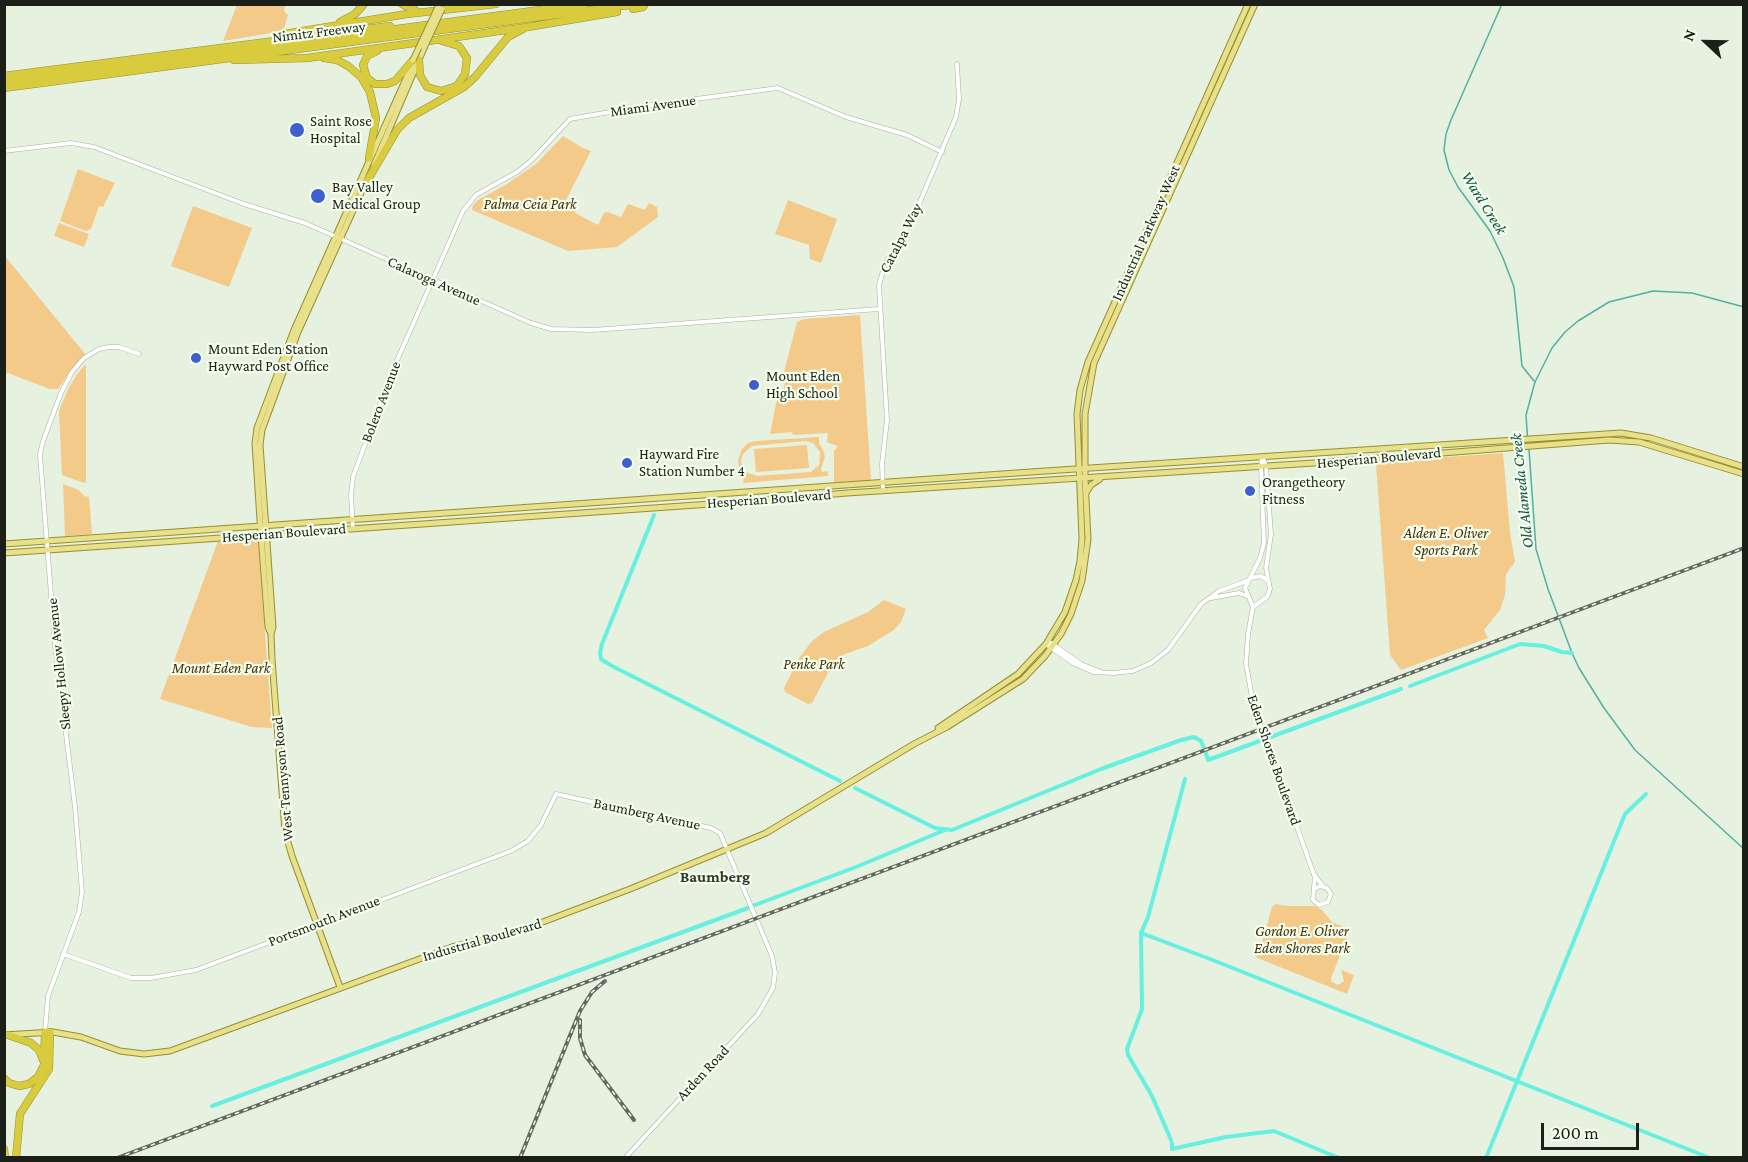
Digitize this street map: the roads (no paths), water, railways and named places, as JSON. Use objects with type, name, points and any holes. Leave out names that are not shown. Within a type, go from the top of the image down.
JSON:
[{"type":"highway","points":[[330,26],[355,14],[364,4]]},
{"type":"highway","points":[[402,4],[414,10],[440,7],[468,9],[496,4]]},
{"type":"highway","points":[[468,9],[483,4]]},
{"type":"highway","name":"Nimitz Freeway","points":[[4,76],[550,4]]},
{"type":"highway","points":[[4,81],[585,4]]},
{"type":"highway","name":"Nimitz Freeway","points":[[4,88],[637,4]]},
{"type":"highway","points":[[308,58],[528,27],[643,7],[645,4]]},
{"type":"highway","points":[[265,41],[272,36],[440,7]]},
{"type":"highway","points":[[366,183],[389,142],[409,118],[464,87],[508,37],[528,27]]},
{"type":"highway","points":[[416,60],[420,75],[427,87],[436,91],[446,91],[460,82],[467,67],[465,53],[455,44],[436,40]]},
{"type":"highway","points":[[400,44],[374,51],[367,56],[363,65],[368,78],[380,85],[390,83],[399,78],[416,60]]},
{"type":"highway","points":[[226,58],[241,61],[329,58],[354,71],[365,84],[373,100],[376,118],[369,158]]},
{"type":"highway","points":[[4,1078],[13,1085],[19,1086],[29,1084],[38,1077],[44,1062],[48,1032]]},
{"type":"highway","points":[[16,1158],[20,1114],[49,1069],[48,1032]]},
{"type":"highway","points":[[6,1035],[31,1043],[39,1050],[44,1062]]},
{"type":"highway","points":[[4,1149],[5,1158]]},
{"type":"main road","name":"Industrial Parkway West","points":[[1085,469],[1084,414],[1094,363],[1248,4]]},
{"type":"main road","name":"Industrial Parkway West","points":[[1078,469],[1077,414],[1080,390],[1088,362],[1255,4]]},
{"type":"main road","name":"West Tennyson Road","points":[[340,987],[285,832],[271,634],[268,627],[264,527],[255,443],[257,428],[294,330],[337,238],[366,183],[440,7]]},
{"type":"main road","name":"West Tennyson Road","points":[[337,238],[369,158],[440,7]]},
{"type":"main road","points":[[1533,442],[1630,434],[1743,466]]},
{"type":"main road","points":[[1533,442],[1630,440],[1743,474]]},
{"type":"main road","name":"Hesperian Boulevard","points":[[4,552],[47,545],[264,527],[883,487],[937,487],[1082,479],[1414,455],[1533,442]]},
{"type":"main road","name":"Hesperian Boulevard","points":[[4,544],[47,545],[264,535],[883,487],[950,479],[1078,469],[1423,447],[1510,444]]},
{"type":"main road","points":[[1414,455],[1422,451],[1423,447]]},
{"type":"main road","name":"Industrial Boulevard","points":[[6,1035],[48,1032],[81,1037],[120,1051],[156,1053],[180,1047],[452,946],[505,935],[547,921],[770,831],[1014,686],[1035,668],[1071,614],[1082,581],[1088,539],[1086,495],[1078,469]]},
{"type":"main road","name":"Industrial Boulevard","points":[[1050,644],[1068,604],[1080,561],[1082,479],[1085,469]]},
{"type":"main road","points":[[1086,495],[1091,485],[1102,477]]},
{"type":"main road","points":[[937,487],[948,483],[950,479]]},
{"type":"street","name":"Catalpa Way","points":[[883,487],[882,464],[887,420],[879,285],[883,271],[913,218],[956,117],[959,99],[957,64]]},
{"type":"street","name":"Miami Avenue","points":[[432,280],[463,211],[471,200],[518,172],[567,121],[573,118],[778,88],[846,117],[907,135],[942,152]]},
{"type":"street","name":"Calaroga Avenue","points":[[4,152],[67,143],[88,145],[244,204],[300,220],[531,323],[560,331],[879,309]]},
{"type":"street","name":"Bolero Avenue","points":[[353,529],[351,485],[353,477],[393,368],[432,280]]},
{"type":"street","name":"Sleepy Hollow Avenue","points":[[48,1032],[46,1002],[79,912],[82,892],[71,772],[55,645],[40,455],[50,421],[72,372],[84,358],[99,349],[119,347],[138,354]]},
{"type":"street","points":[[1253,607],[1267,597],[1270,591],[1266,568],[1271,534],[1262,457]]},
{"type":"street","points":[[1249,597],[1245,588],[1262,552],[1265,534],[1264,466]]},
{"type":"street","points":[[1265,534],[1271,534]]},
{"type":"street","points":[[1050,644],[1081,664],[1102,672],[1133,671],[1160,657],[1168,650],[1195,610],[1219,591],[1258,575],[1268,581]]},
{"type":"street","points":[[1210,598],[1239,593],[1261,600]]},
{"type":"street","name":"Eden Shores Boulevard","points":[[1249,597],[1253,607],[1246,664],[1254,708],[1314,875],[1314,889]]},
{"type":"street","name":"Portsmouth Avenue","points":[[63,954],[122,976],[151,978],[196,970],[511,851],[528,841],[541,825],[556,794]]},
{"type":"street","name":"Baumberg Avenue","points":[[556,794],[711,828],[720,833],[772,956],[774,984]]},
{"type":"street","name":"Eden Shores Boulevard","points":[[1314,875],[1323,886]]},
{"type":"street","points":[[1323,886],[1329,889],[1331,894],[1329,901],[1324,905],[1313,900],[1312,894],[1314,889],[1323,886]]},
{"type":"street","name":"Arden Road","points":[[625,1158],[758,1014],[767,1001],[774,984]]},
{"type":"waterway","name":"Ward Creek","points":[[1502,4],[1451,120],[1444,150],[1449,170],[1458,187],[1490,231],[1503,258],[1514,287],[1522,366],[1534,381]]},
{"type":"waterway","name":"Old Alameda Creek","points":[[1528,444],[1526,415],[1535,382],[1552,348],[1578,321],[1609,302],[1653,291],[1692,293],[1744,307]]},
{"type":"waterway","name":"Old Alameda Creek","points":[[1529,449],[1536,549],[1548,589],[1579,668],[1604,708],[1635,750],[1744,849]]},
{"type":"waterway","points":[[654,515],[602,644],[601,659],[840,781]]},
{"type":"waterway","points":[[1410,686],[1520,644],[1544,646],[1572,653]]},
{"type":"waterway","points":[[1206,753],[1208,760],[1401,689]]},
{"type":"waterway","points":[[855,788],[935,828],[952,830],[1101,769],[1181,740],[1194,737],[1201,741],[1204,748]]},
{"type":"waterway","points":[[1171,1140],[1152,1096],[1128,1055],[1127,1049],[1142,1009],[1141,933],[1148,917],[1185,779]]},
{"type":"waterway","points":[[1486,1158],[1625,814],[1646,794]]},
{"type":"waterway","points":[[755,905],[945,830]]},
{"type":"waterway","points":[[212,1106],[748,908]]},
{"type":"waterway","points":[[1141,933],[1202,956]]},
{"type":"waterway","points":[[1205,957],[1710,1158]]},
{"type":"waterway","points":[[1172,1143],[1172,1149],[1226,1137],[1274,1131],[1339,1158]]},
{"type":"railway","points":[[117,1158],[1744,548]]},
{"type":"railway","points":[[520,1158],[580,1011],[592,992],[605,981]]},
{"type":"railway","points":[[580,1020],[580,1038],[585,1055],[634,1120]]},
{"type":"place","name":"Saint Rose Hospital","points":[[297,130]]},
{"type":"place","name":"Bay Valley Medical Group","points":[[318,196]]},
{"type":"place","name":"Mount Eden Station Hayward Post Office","points":[[196,358]]},
{"type":"place","name":"Mount Eden High School","points":[[754,385]]},
{"type":"place","name":"Hayward Fire Station Number 4","points":[[627,463]]},
{"type":"place","name":"Orangetheory Fitness","points":[[1250,491]]},
{"type":"district","name":"Baumberg","points":[[715,877]]},
{"type":"park label","name":"Palma Ceia Park","points":[[530,204]]},
{"type":"park label","name":"Alden E. Oliver Sports Park","points":[[1446,542]]},
{"type":"park label","name":"Penke Park","points":[[814,664]]},
{"type":"park label","name":"Mount Eden Park","points":[[221,668]]},
{"type":"park label","name":"Gordon E. Oliver Eden Shores Park","points":[[1302,940]]}]
